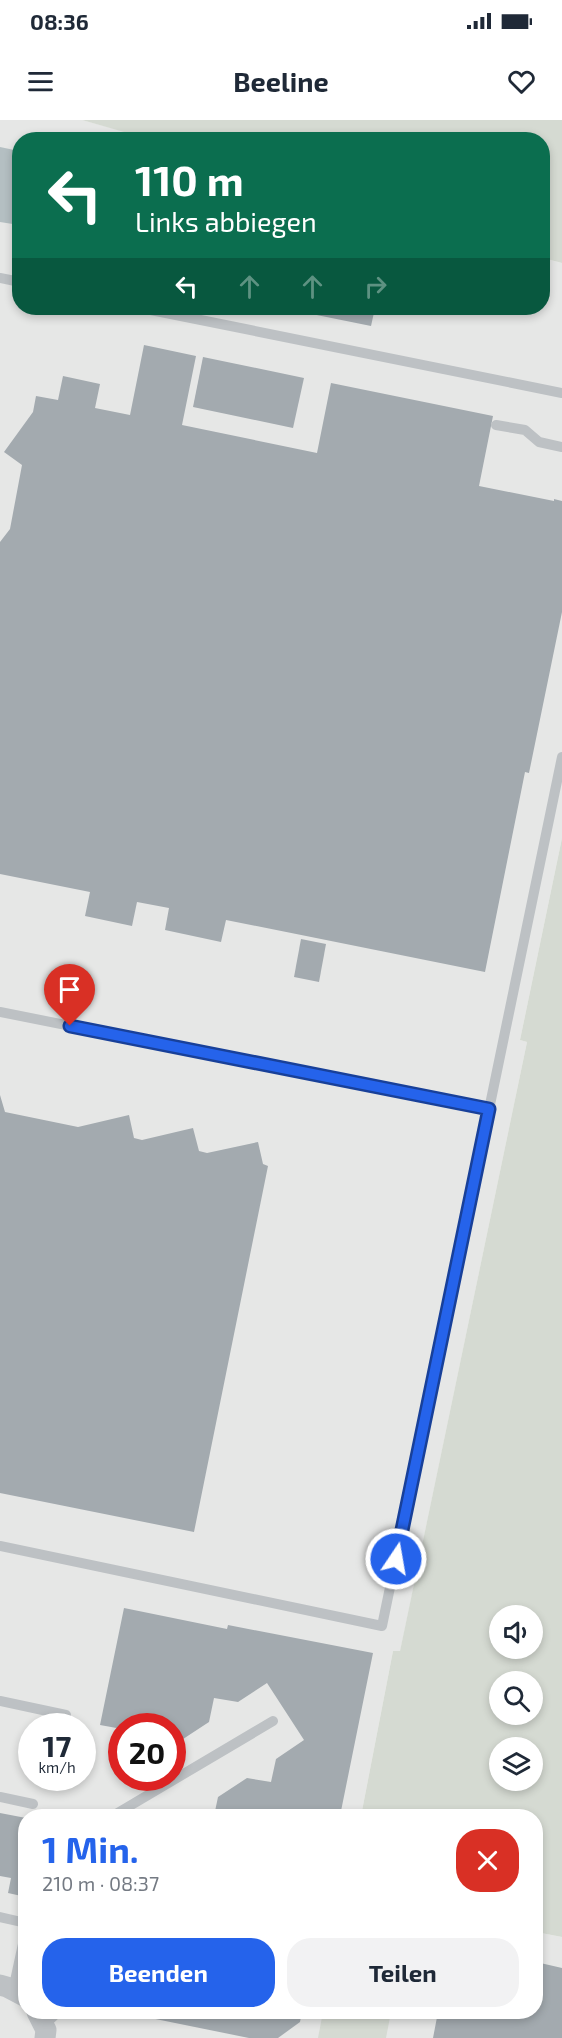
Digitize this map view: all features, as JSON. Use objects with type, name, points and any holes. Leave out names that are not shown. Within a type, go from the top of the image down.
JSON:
[{"type":"lane","points":[[176,315],[562,393]]},
{"type":"lane","points":[[496,425],[525,430],[539,442],[562,447]]},
{"type":"lane","points":[[0,1546],[382,1626],[562,757]]},
{"type":"lane","points":[[0,1012],[489,1109]]},
{"type":"lane","points":[[0,1701],[57,1713]]},
{"type":"lane","points":[[124,1809],[273,1721]]},
{"type":"lane","points":[[0,1797],[33,1804]]},
{"type":"lane","points":[[0,1917],[18,1921]]},
{"type":"lane","points":[[13,1991],[18,1968]]},
{"type":"shaded area","points":[[0,120],[82,120],[126,132],[12,132],[12,315],[550,315],[550,260],[562,263],[562,838],[520,1040],[527,1042],[400,1652],[393,1651],[362,1809],[18,1809],[18,2019],[543,2019],[543,1933],[562,1937],[562,2038],[0,2038]]},
{"type":"shaded area","points":[[82,120],[562,120],[562,263],[550,260],[550,132],[124,132]]},
{"type":"shaded area","points":[[0,147],[12,150],[12,224],[0,222]]},
{"type":"shaded area","points":[[562,838],[562,1937],[543,1933],[543,1809],[362,1809],[393,1651],[400,1651],[527,1042],[520,1040]]},
{"type":"shaded area","points":[[322,2019],[390,2019],[386,2038],[318,2038]]},
{"type":"building","points":[[317,315],[373,315],[371,326]]},
{"type":"building","points":[[144,345],[196,356],[182,425],[317,453],[331,383],[493,416],[479,486],[562,501],[562,612],[529,773],[525,772],[485,972],[226,920],[221,942],[165,930],[169,908],[137,902],[132,926],[85,916],[90,892],[0,874],[0,542],[10,529],[22,465],[4,452],[33,412],[36,396],[58,400],[63,376],[100,384],[95,408],[130,415]]},
{"type":"building","points":[[203,357],[304,378],[293,428],[193,407]]},
{"type":"building","points":[[301,939],[326,944],[319,982],[294,977]]},
{"type":"building","points":[[0,1095],[5,1112],[78,1127],[129,1115],[134,1138],[142,1140],[193,1128],[199,1151],[207,1153],[258,1142],[263,1164],[268,1166],[194,1532],[0,1493]]},
{"type":"building","points":[[124,1608],[227,1629],[228,1625],[373,1653],[341,1809],[215,1809],[218,1797],[247,1778],[271,1782],[276,1759],[304,1740],[267,1683],[238,1702],[214,1698],[209,1722],[186,1737],[186,1713],[108,1713],[108,1726],[100,1725]]},
{"type":"building","points":[[0,1813],[18,1816],[18,1895],[8,1893],[11,1878],[0,1876]]},
{"type":"building","points":[[543,1964],[562,1968],[562,2038],[433,2038],[437,2019],[543,2019]]},
{"type":"building","points":[[155,2019],[301,2019],[300,2022],[278,2038],[249,2038]]},
{"type":"route","points":[[70,1026],[489,1109],[396,1559]]}]
